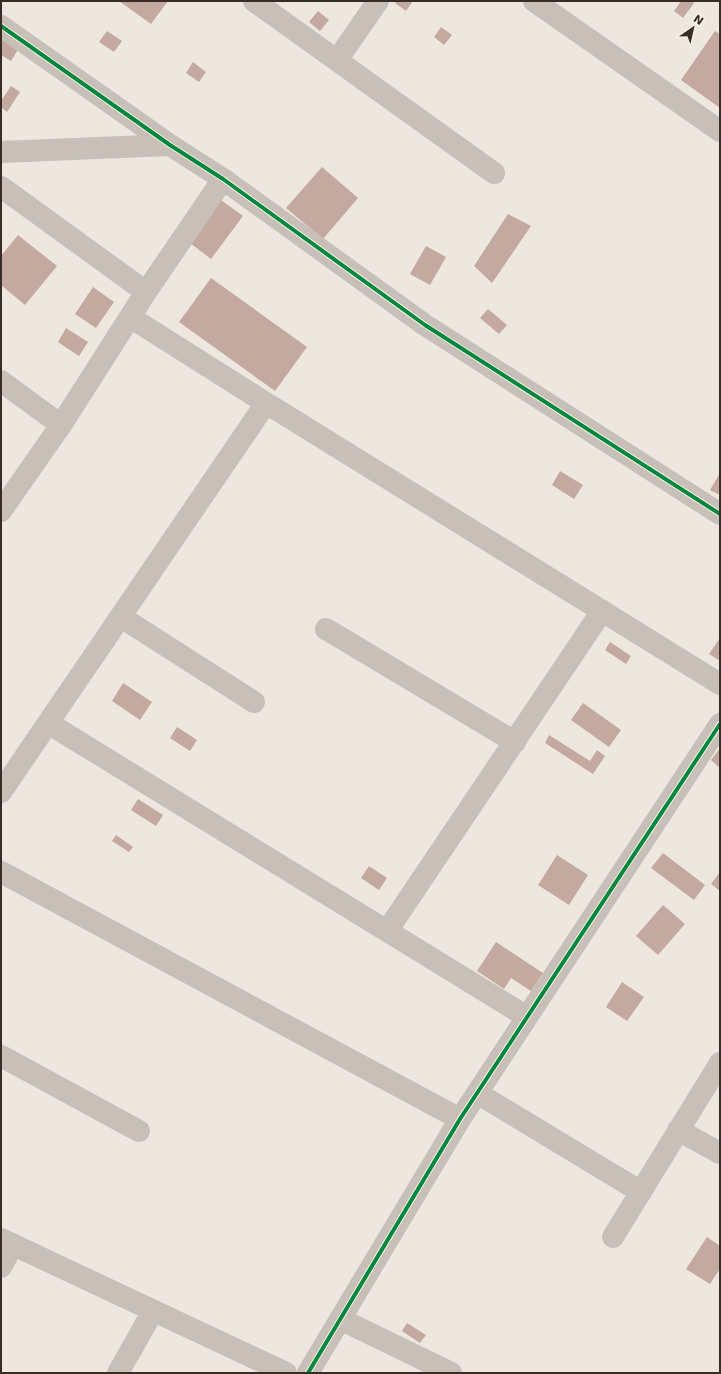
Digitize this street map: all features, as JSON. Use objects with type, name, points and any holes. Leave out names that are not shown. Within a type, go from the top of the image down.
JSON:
[{"type":"street","points":[[254,1],[494,173]]},
{"type":"street","points":[[337,60],[378,1]]},
{"type":"street","points":[[534,1],[719,129]]},
{"type":"street","points":[[1,26],[170,145],[223,179],[424,325],[720,514]]},
{"type":"street","points":[[1,152],[170,145]]},
{"type":"street","points":[[1,511],[61,425],[146,292],[223,179]]},
{"type":"street","points":[[1,187],[146,292]]},
{"type":"street","points":[[130,318],[720,684]]},
{"type":"street","points":[[1,381],[61,425]]},
{"type":"street","points":[[1,792],[266,403]]},
{"type":"street","points":[[387,932],[602,611]]},
{"type":"street","points":[[121,616],[254,702]]},
{"type":"street","points":[[326,629],[515,742]]},
{"type":"street","points":[[48,723],[519,1012]]},
{"type":"street","points":[[308,1373],[477,1093],[720,724]]},
{"type":"street","points":[[1,872],[460,1120]]},
{"type":"street","points":[[1,1056],[139,1131]]},
{"type":"street","points":[[613,1238],[720,1063]]},
{"type":"street","points":[[477,1093],[641,1192]]},
{"type":"street","points":[[678,1130],[720,1153]]},
{"type":"street","points":[[1,1267],[7,1242],[286,1373]]},
{"type":"street","points":[[118,1373],[153,1311]]},
{"type":"street","points":[[340,1319],[451,1373]]},
{"type":"building","points":[[119,1],[168,1],[151,24]]},
{"type":"building","points":[[397,1],[413,1],[406,11],[395,3]]},
{"type":"building","points":[[681,1],[692,1],[694,3],[683,18],[674,11]]},
{"type":"building","points":[[318,11],[329,20],[320,31],[309,22]]},
{"type":"building","points":[[441,27],[452,35],[444,45],[434,37]]},
{"type":"building","points":[[107,31],[122,41],[114,52],[99,42]]},
{"type":"building","points":[[715,31],[720,34],[720,108],[681,80]]},
{"type":"building","points":[[1,36],[19,48],[11,61],[1,55]]},
{"type":"building","points":[[193,62],[206,72],[199,82],[186,73]]},
{"type":"building","points":[[11,86],[20,92],[7,112],[1,107],[1,101]]},
{"type":"building","points":[[322,167],[358,198],[323,239],[286,208]]},
{"type":"building","points":[[221,200],[243,216],[211,259],[190,243]]},
{"type":"building","points":[[508,214],[531,226],[492,283],[474,266]]},
{"type":"building","points":[[18,235],[57,266],[25,305],[1,285],[1,256]]},
{"type":"building","points":[[426,246],[446,257],[430,285],[410,274]]},
{"type":"building","points":[[211,278],[307,347],[275,391],[179,322]]},
{"type":"building","points":[[93,287],[114,302],[96,328],[75,314]]},
{"type":"building","points":[[488,309],[507,325],[499,334],[480,318]]},
{"type":"building","points":[[66,328],[88,342],[79,356],[58,342]]},
{"type":"building","points":[[560,471],[583,485],[574,499],[552,485]]},
{"type":"building","points":[[720,473],[720,495],[710,490]]},
{"type":"building","points":[[720,638],[720,661],[709,654]]},
{"type":"building","points":[[610,642],[631,656],[626,664],[605,650]]},
{"type":"building","points":[[123,683],[152,702],[140,720],[112,701]]},
{"type":"building","points":[[583,703],[621,730],[609,747],[571,720]]},
{"type":"building","points":[[177,727],[197,740],[190,751],[170,738]]},
{"type":"building","points":[[549,735],[590,761],[597,750],[605,756],[593,774],[545,743]]},
{"type":"building","points":[[720,748],[720,768],[711,760]]},
{"type":"building","points":[[138,799],[163,815],[156,826],[131,810]]},
{"type":"building","points":[[116,835],[133,847],[129,852],[112,841]]},
{"type":"building","points":[[663,853],[705,885],[694,900],[651,868]]},
{"type":"building","points":[[557,855],[588,875],[569,905],[538,885]]},
{"type":"building","points":[[369,866],[387,878],[379,890],[361,878]]},
{"type":"building","points":[[720,872],[720,891],[711,884]]},
{"type":"building","points":[[663,905],[685,924],[658,955],[636,936]]},
{"type":"building","points":[[496,942],[543,973],[531,991],[511,978],[504,989],[477,971]]},
{"type":"building","points":[[622,982],[644,997],[627,1021],[606,1007]]},
{"type":"building","points":[[707,1237],[720,1246],[720,1269],[710,1284],[686,1269]]},
{"type":"building","points":[[407,1323],[426,1335],[420,1343],[402,1331]]},
{"type":"cycle path","points":[[1,26],[170,145],[223,179],[425,325],[720,514]]},
{"type":"cycle path","points":[[308,1373],[460,1119],[720,724]]}]
